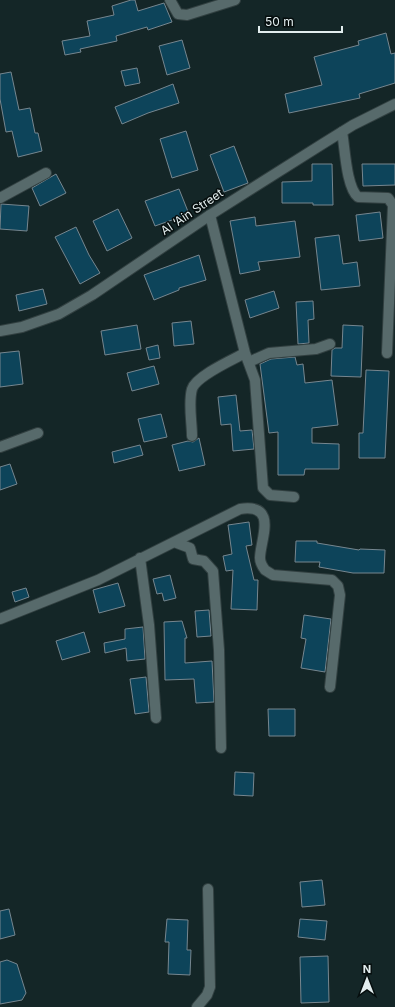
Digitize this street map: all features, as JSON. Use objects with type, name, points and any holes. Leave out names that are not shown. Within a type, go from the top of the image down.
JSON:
[{"type":"street","points":[[170,0],[178,14],[187,15],[235,0]]},
{"type":"street","name":"Al ‘Ain Street","points":[[0,331],[22,327],[59,314],[92,296],[210,215],[342,132],[395,104]]},
{"type":"street","points":[[342,132],[349,178],[354,194],[358,197],[388,198],[392,205],[387,353]]},
{"type":"street","points":[[0,198],[46,173]]},
{"type":"street","points":[[210,215],[256,390],[263,488],[270,495],[294,497]]},
{"type":"street","points":[[192,436],[191,395],[193,385],[200,378],[247,358],[269,353],[316,349],[330,344]]},
{"type":"street","points":[[0,446],[38,434]]},
{"type":"street","points":[[0,619],[76,590],[240,509],[254,510],[260,513],[266,525],[260,556],[264,570],[273,575],[327,580],[335,583],[340,590],[330,687]]},
{"type":"street","points":[[174,542],[190,548],[193,560],[204,561],[213,570],[219,650],[221,748]]},
{"type":"street","points":[[140,558],[149,625],[156,718]]},
{"type":"street","points":[[197,1007],[208,995],[210,987],[208,889]]},
{"type":"building","points":[[135,0],[138,11],[164,3],[172,22],[148,30],[147,27],[116,36],[117,41],[80,49],[81,52],[65,55],[62,41],[90,36],[87,21],[114,15],[112,6]]},
{"type":"building","points":[[386,33],[391,54],[395,53],[395,83],[359,94],[360,98],[289,113],[285,94],[322,85],[314,57],[359,45],[358,41]]},
{"type":"building","points":[[182,40],[190,68],[167,75],[159,46]]},
{"type":"building","points":[[137,68],[140,83],[125,86],[121,71]]},
{"type":"building","points":[[11,72],[19,110],[30,108],[35,133],[38,133],[42,151],[18,157],[12,131],[6,132],[0,99],[0,74]]},
{"type":"building","points":[[173,84],[179,103],[148,113],[122,124],[115,107]]},
{"type":"building","points":[[186,131],[198,170],[172,178],[160,139]]},
{"type":"building","points":[[234,146],[248,183],[224,192],[210,155]]},
{"type":"building","points":[[312,164],[332,164],[333,205],[313,205],[313,203],[282,203],[282,182],[312,181]]},
{"type":"building","points":[[362,164],[395,164],[395,185],[363,186]]},
{"type":"building","points":[[56,174],[66,193],[40,206],[32,188]]},
{"type":"building","points":[[179,189],[189,214],[155,226],[145,201]]},
{"type":"building","points":[[1,204],[29,206],[27,231],[0,229]]},
{"type":"building","points":[[118,209],[132,238],[107,251],[93,221]]},
{"type":"building","points":[[380,212],[383,238],[359,241],[356,215]]},
{"type":"building","points":[[255,217],[256,226],[295,221],[300,257],[258,262],[260,270],[240,274],[230,221]]},
{"type":"building","points":[[76,227],[89,255],[100,273],[80,284],[55,237]]},
{"type":"building","points":[[339,235],[343,264],[357,262],[360,286],[321,290],[315,238]]},
{"type":"building","points":[[199,255],[206,280],[179,288],[179,290],[154,300],[144,275]]},
{"type":"building","points":[[43,289],[47,304],[19,311],[16,295]]},
{"type":"building","points":[[274,291],[279,308],[250,318],[245,300]]},
{"type":"building","points":[[313,301],[314,319],[308,320],[309,343],[298,344],[296,302]]},
{"type":"building","points":[[191,321],[194,344],[174,346],[172,323]]},
{"type":"building","points":[[137,325],[141,349],[105,355],[101,331]]},
{"type":"building","points":[[343,325],[363,326],[361,377],[331,376],[332,350],[335,348],[342,348]]},
{"type":"building","points":[[158,345],[160,358],[149,360],[146,348]]},
{"type":"building","points":[[19,351],[23,384],[0,387],[0,353]]},
{"type":"building","points":[[295,357],[297,365],[303,364],[305,383],[332,380],[338,425],[312,428],[312,443],[339,444],[339,469],[305,469],[304,475],[278,475],[278,432],[269,433],[260,364],[271,359]]},
{"type":"building","points":[[154,366],[159,384],[132,391],[127,373]]},
{"type":"building","points":[[366,370],[389,371],[385,458],[359,458],[359,433],[363,433]]},
{"type":"building","points":[[236,395],[240,431],[252,430],[254,449],[233,451],[231,424],[221,425],[218,397]]},
{"type":"building","points":[[161,414],[167,437],[144,442],[138,419]]},
{"type":"building","points":[[199,438],[205,465],[179,471],[172,445],[188,441],[193,442]]},
{"type":"building","points":[[140,445],[143,455],[114,463],[112,452]]},
{"type":"building","points":[[10,464],[17,484],[0,490],[0,467]]},
{"type":"building","points":[[249,522],[252,545],[246,546],[254,580],[258,580],[257,610],[231,609],[233,570],[226,571],[223,556],[232,554],[228,525]]},
{"type":"building","points":[[296,541],[317,541],[317,543],[359,550],[385,550],[384,573],[353,573],[319,567],[320,562],[295,562]]},
{"type":"building","points":[[170,575],[176,598],[164,601],[162,593],[157,594],[153,579]]},
{"type":"building","points":[[118,583],[125,606],[99,613],[93,590]]},
{"type":"building","points":[[26,588],[29,597],[15,602],[12,592]]},
{"type":"building","points":[[209,610],[211,636],[197,637],[195,611]]},
{"type":"building","points":[[304,615],[331,619],[325,672],[301,668],[306,639],[301,638]]},
{"type":"building","points":[[182,621],[187,638],[185,638],[185,663],[212,661],[214,702],[196,703],[194,679],[165,680],[164,622]]},
{"type":"building","points":[[143,627],[145,659],[127,661],[126,648],[105,653],[104,643],[125,639],[125,629]]},
{"type":"building","points":[[84,632],[90,652],[62,660],[56,641]]},
{"type":"building","points":[[146,677],[149,712],[135,714],[130,679]]},
{"type":"building","points":[[268,709],[295,709],[295,736],[269,736]]},
{"type":"building","points":[[235,772],[254,773],[253,796],[234,795]]},
{"type":"building","points":[[322,880],[325,905],[302,907],[300,882]]},
{"type":"building","points":[[9,909],[15,935],[0,939],[0,911]]},
{"type":"building","points":[[167,919],[188,920],[187,950],[191,950],[190,975],[168,974],[169,942],[165,942]]},
{"type":"building","points":[[300,919],[327,921],[325,940],[298,937]]},
{"type":"building","points":[[328,956],[329,1002],[301,1003],[300,957]]},
{"type":"building","points":[[7,960],[17,964],[26,993],[22,1000],[0,1004],[0,962]]}]
